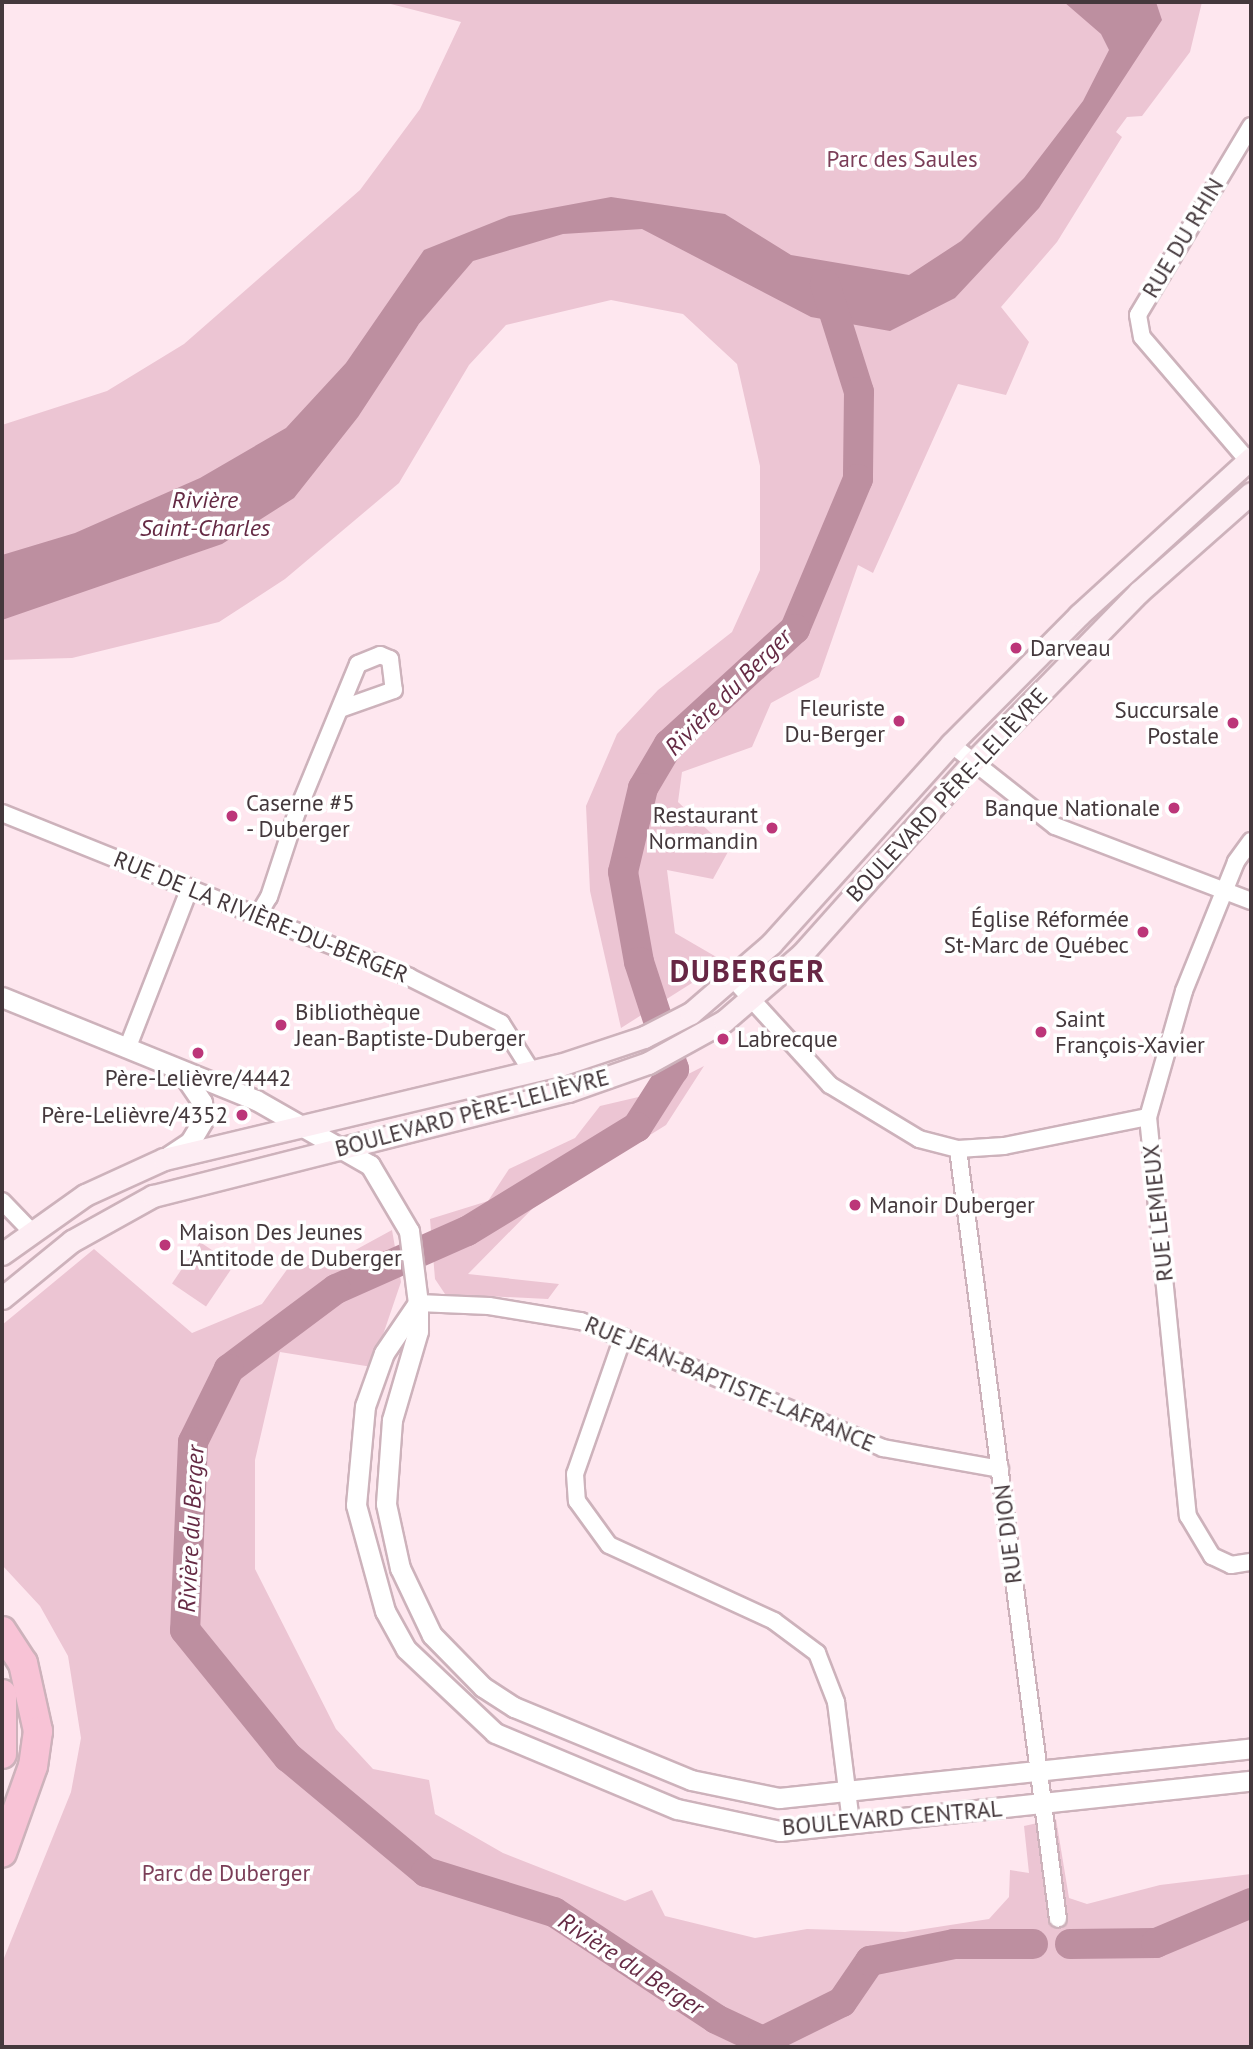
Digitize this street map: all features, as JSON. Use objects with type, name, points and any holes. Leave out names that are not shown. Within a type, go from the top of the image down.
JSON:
[{"type":"highway","points":[[2,1631],[23,1663],[38,1731],[33,1766],[2,1853]]},
{"type":"highway","points":[[2,1694],[2,1754]]},
{"type":"main road","name":"BOULEVARD PÈRE-LELIÈVRE","points":[[2,1254],[85,1195],[164,1159],[532,1072],[634,1041],[691,1013],[734,980],[951,744],[1119,575],[1250,461]]},
{"type":"main road","name":"BOULEVARD PÈRE-LELIÈVRE","points":[[2,1298],[72,1241],[153,1196],[524,1104],[640,1066],[703,1034],[751,1001],[802,954],[973,762],[1139,592],[1251,494]]},
{"type":"street","name":"RUE DU RHIN","points":[[1250,461],[1142,337],[1138,315],[1251,126]]},
{"type":"street","points":[[258,915],[340,709]]},
{"type":"street","points":[[951,744],[1055,826],[1251,901]]},
{"type":"street","name":"RUE DE LA RIVIÈRE-DU-BERGER","points":[[2,813],[258,915],[502,1023],[532,1072]]},
{"type":"street","name":"RUE LEMIEUX","points":[[1251,841],[1226,891],[1184,991],[1148,1117],[1188,1516],[1212,1556],[1231,1565],[1251,1562]]},
{"type":"street","points":[[127,1049],[190,887]]},
{"type":"street","points":[[734,980],[789,1047],[857,1106],[919,1139],[958,1149],[1071,1136],[1148,1117]]},
{"type":"street","name":"BOULEVARD CENTRAL","points":[[2,997],[305,1125],[347,1146],[370,1165],[408,1231],[418,1303],[418,1331],[393,1420],[386,1504],[410,1596],[453,1659],[514,1707],[691,1780],[779,1798],[847,1793],[1251,1748]]},
{"type":"street","points":[[164,1159],[190,1142],[203,1120],[202,1102],[181,1071]]},
{"type":"street","name":"RUE DION","points":[[958,1149],[1000,1469],[1038,1804],[1058,1919]]},
{"type":"street","points":[[2,1201],[31,1231]]},
{"type":"street","name":"BOULEVARD CENTRAL","points":[[418,1303],[384,1353],[365,1406],[355,1472],[356,1505],[385,1611],[406,1648],[495,1733],[623,1789],[721,1821],[779,1831],[1251,1781]]},
{"type":"street","name":"RUE JEAN-BAPTISTE-LAFRANCE","points":[[418,1303],[545,1312],[624,1337],[883,1448],[1000,1469]]},
{"type":"street","points":[[624,1337],[575,1474],[577,1502],[609,1545],[774,1621],[817,1653],[836,1702],[851,1823]]},
{"type":"green space","name":"Parc des Saules","points":[[383,2],[1202,2],[1190,52],[1142,116],[1127,117],[1116,132],[1122,137],[1057,242],[1001,307],[1029,342],[1006,395],[958,384],[873,573],[858,565],[819,677],[771,703],[752,747],[682,772],[678,802],[729,850],[713,879],[667,870],[675,933],[725,962],[621,1028],[590,891],[586,806],[617,734],[658,690],[732,632],[760,570],[760,466],[737,364],[683,314],[611,300],[506,325],[469,365],[399,483],[285,579],[219,622],[72,658],[2,660],[2,617],[219,540],[291,493],[470,257],[561,225],[643,225],[850,320],[724,221],[611,198],[510,221],[427,253],[348,370],[288,432],[200,484],[75,538],[2,560],[2,425],[107,391],[184,344],[360,190],[420,109],[461,22]]},
{"type":"green space","points":[[704,1066],[666,1125],[533,1208],[468,1274],[559,1284],[548,1299],[445,1294],[435,1279],[430,1219],[488,1201],[509,1169],[575,1138],[600,1106],[647,1095]]},
{"type":"green space","name":"Parc de Duberger","points":[[392,1230],[401,1282],[372,1367],[280,1352],[255,1460],[255,1569],[336,1729],[373,1769],[429,1780],[435,1814],[503,1853],[625,1901],[652,1890],[665,1916],[755,1938],[807,1929],[905,1932],[989,1919],[1009,1897],[1010,1870],[1029,1873],[1024,1826],[1056,1819],[1069,1898],[1087,1904],[1160,1885],[1251,1874],[1251,2047],[2,2047],[2,1963],[71,1792],[81,1738],[68,1656],[40,1606],[2,1565],[2,1325],[94,1249],[192,1333],[262,1304],[291,1264],[326,1266]]},
{"type":"green space","points":[[200,1242],[234,1265],[206,1306],[172,1283]]},
{"type":"water","name":"Rivière Saint-Charles","points":[[1064,2],[1156,2],[1162,20],[1039,208],[955,298],[890,331],[811,317],[642,229],[563,234],[473,261],[419,324],[358,417],[294,498],[222,544],[2,620],[2,555],[75,533],[200,478],[286,428],[346,363],[424,250],[509,216],[611,197],[725,214],[791,255],[909,275],[961,241],[1024,178],[1083,101],[1109,50],[1101,34]]},
{"type":"waterway","name":"Rivière du Berger","points":[[825,284],[859,392],[858,479],[795,629],[669,744],[643,788],[623,872],[639,962],[674,1069],[637,1127],[467,1231],[336,1289],[229,1369],[193,1442],[185,1630],[288,1757],[426,1872],[554,1912],[716,2019],[763,2041],[842,2002],[870,1961],[954,1944],[1033,1944]]},
{"type":"waterway","name":"Rivière du Berger","points":[[1070,1944],[1156,1943],[1251,1903]]},
{"type":"place","name":"Darveau","points":[[1016,648]]},
{"type":"place","name":"Fleuriste Du-Berger","points":[[899,721]]},
{"type":"place","name":"Succursale Postale","points":[[1233,723]]},
{"type":"place","name":"Banque Nationale","points":[[1174,808]]},
{"type":"place","name":"Caserne #5 - Duberger","points":[[232,816]]},
{"type":"place","name":"Restaurant Normandin","points":[[772,828]]},
{"type":"place","name":"Église Réformée St-Marc de Québec","points":[[1143,932]]},
{"type":"place","name":"Bibliothèque Jean-Baptiste-Duberger","points":[[281,1025]]},
{"type":"place","name":"Saint François-Xavier","points":[[1041,1032]]},
{"type":"place","name":"Labrecque","points":[[723,1039]]},
{"type":"place","name":"Père-Lelièvre/4442","points":[[198,1053]]},
{"type":"place","name":"Père-Lelièvre/4352","points":[[242,1115]]},
{"type":"place","name":"Manoir Duberger","points":[[855,1205]]},
{"type":"place","name":"Maison Des Jeunes L'Antitode de Duberger","points":[[165,1245]]},
{"type":"district","name":"DUBERGER","points":[[748,971]]}]
